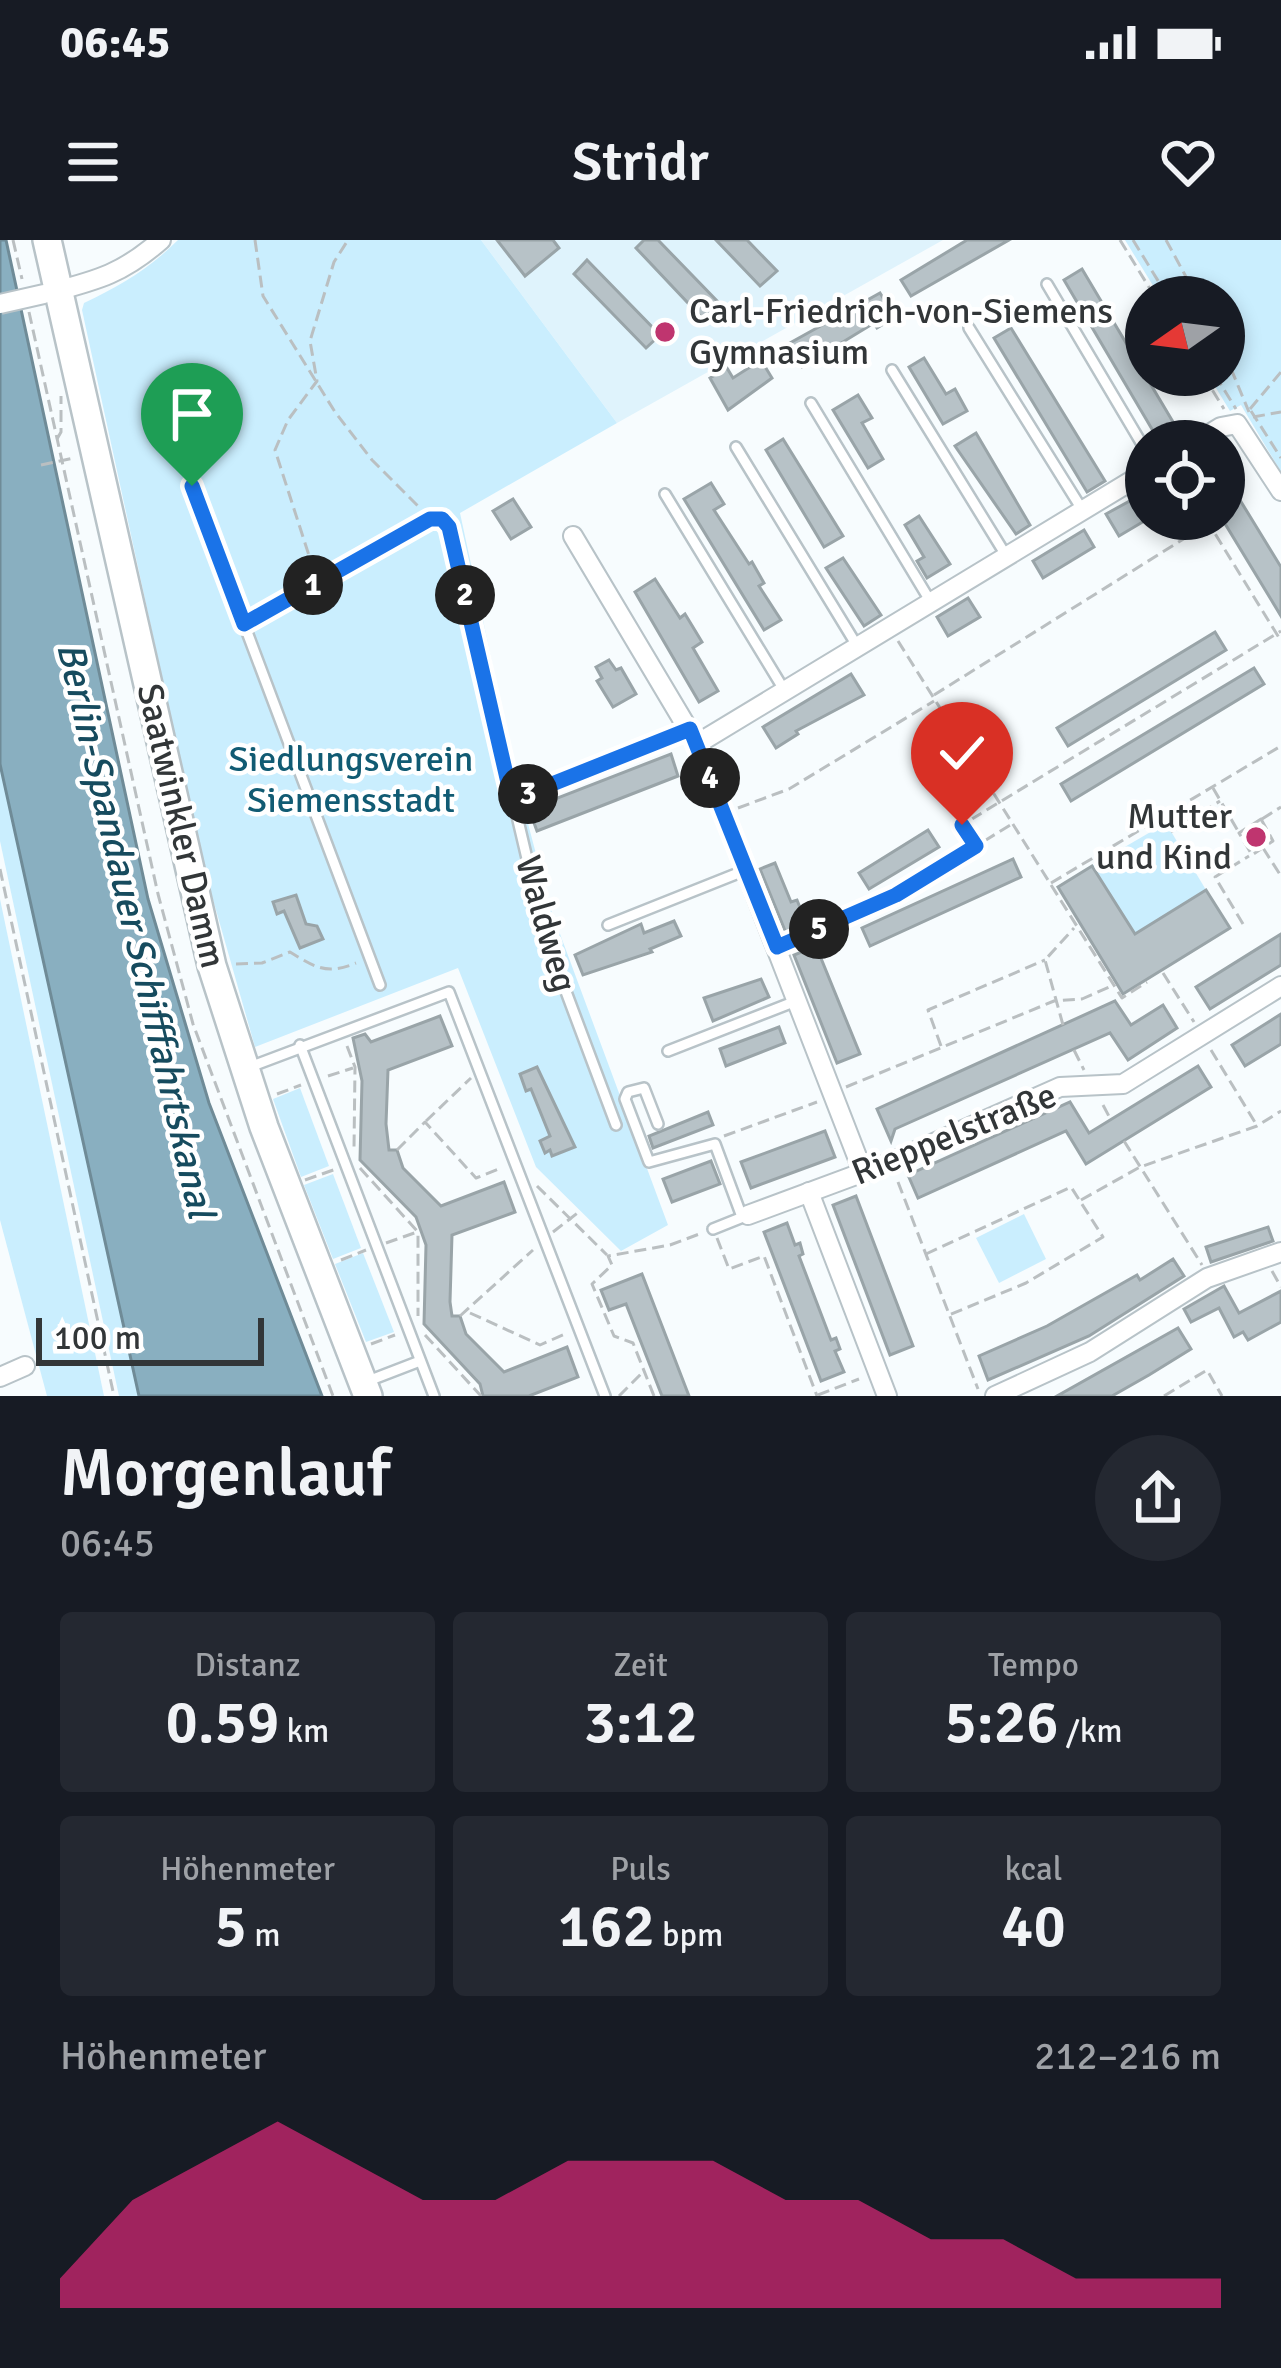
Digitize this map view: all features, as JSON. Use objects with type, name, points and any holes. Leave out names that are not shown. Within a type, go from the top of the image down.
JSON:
[{"type":"main road","name":"Saatwinkler Damm","points":[[47,240],[43,292],[191,887],[244,1070],[366,1389]]},
{"type":"street","points":[[0,304],[110,277],[161,240]]},
{"type":"street","points":[[1240,420],[1244,418],[1281,491]]},
{"type":"street","points":[[516,798],[693,736],[786,693],[1125,485]]},
{"type":"street","points":[[573,536],[693,736],[863,1172]]},
{"type":"street","name":"Rieppelstraße","points":[[745,1216],[863,1172],[1060,1087],[1123,1084],[1281,986]]},
{"type":"street","points":[[809,1192],[887,1396]]},
{"type":"street","points":[[995,1396],[1090,1352],[1207,1278],[1281,1252]]},
{"type":"street","points":[[0,1377],[26,1366]]},
{"type":"lane","points":[[1047,284],[1127,420]]},
{"type":"lane","points":[[969,328],[1083,511]]},
{"type":"lane","points":[[892,370],[1007,557]]},
{"type":"lane","points":[[811,404],[932,604]]},
{"type":"lane","points":[[736,447],[859,649]]},
{"type":"lane","points":[[192,486],[380,985]]},
{"type":"lane","points":[[665,494],[786,693]]},
{"type":"lane","points":[[244,624],[430,519]]},
{"type":"lane","name":"Waldweg","points":[[430,519],[442,519],[449,527],[556,965],[616,1125]]},
{"type":"lane","points":[[608,925],[746,870]]},
{"type":"lane","points":[[244,1070],[448,992],[605,1396]]},
{"type":"lane","points":[[668,1051],[796,1001]]},
{"type":"lane","points":[[300,1046],[434,1396]]},
{"type":"lane","points":[[658,1124],[644,1088],[628,1092],[625,1099],[649,1162],[715,1144],[745,1216],[713,1228]]},
{"type":"lane","points":[[366,1389],[421,1361]]},
{"type":"path","points":[[13,240],[43,292]]},
{"type":"path","points":[[255,240],[263,296],[372,460],[430,519]]},
{"type":"path","points":[[319,582],[275,450],[288,420],[317,381],[310,340],[334,262],[348,240]]},
{"type":"path","points":[[1120,240],[1142,276]]},
{"type":"path","points":[[1133,240],[1155,276]]},
{"type":"path","points":[[1166,240],[1186,276]]},
{"type":"path","points":[[32,324],[158,894],[193,1024],[333,1396]]},
{"type":"path","points":[[1244,418],[1281,371]]},
{"type":"path","points":[[56,441],[61,432],[64,386]]},
{"type":"path","points":[[1223,396],[1281,458]]},
{"type":"path","points":[[1229,396],[1244,418]]},
{"type":"path","points":[[1237,396],[1244,418]]},
{"type":"path","points":[[1244,418],[1281,412]]},
{"type":"path","points":[[41,465],[83,456]]},
{"type":"path","points":[[724,813],[789,789],[1179,540]]},
{"type":"path","points":[[1220,540],[1281,640]]},
{"type":"path","points":[[891,630],[1122,998],[1148,982]]},
{"type":"path","points":[[976,846],[962,825],[1279,633]]},
{"type":"path","points":[[1050,884],[1281,746]]},
{"type":"path","points":[[1212,787],[1252,855]]},
{"type":"path","points":[[1171,832],[1220,801]]},
{"type":"path","points":[[1239,833],[1281,808]]},
{"type":"path","points":[[1243,924],[1215,877],[1273,841],[1262,819]]},
{"type":"path","points":[[777,947],[896,895],[1014,823]]},
{"type":"path","points":[[1263,848],[1281,876]]},
{"type":"path","points":[[0,869],[114,1396]]},
{"type":"path","points":[[942,1047],[928,1010],[1045,960],[1075,926]]},
{"type":"path","points":[[234,964],[262,963],[290,952],[318,970],[333,972],[368,958]]},
{"type":"path","points":[[1045,960],[1063,1024]]},
{"type":"path","points":[[1163,973],[1257,1126]]},
{"type":"path","points":[[716,1139],[1054,1001],[1082,999],[1114,985]]},
{"type":"path","points":[[340,1031],[355,1067],[354,1162],[418,1232],[418,1326],[481,1396]]},
{"type":"path","points":[[1074,1050],[1092,1084]]},
{"type":"path","points":[[397,1150],[478,1071]]},
{"type":"path","points":[[1080,1200],[1140,1167],[1257,1126],[1281,1111]]},
{"type":"path","points":[[425,1122],[476,1178],[514,1163],[608,1256],[612,1264],[570,1307]]},
{"type":"path","points":[[1124,1141],[1198,1254],[1207,1278]]},
{"type":"path","points":[[301,1182],[346,1165]]},
{"type":"path","points":[[898,1182],[981,1396]]},
{"type":"path","points":[[926,1254],[1071,1187],[1103,1237],[1025,1283],[950,1315]]},
{"type":"path","points":[[460,1316],[580,1211]]},
{"type":"path","points":[[608,1256],[670,1245],[713,1228],[729,1269],[764,1256],[817,1396],[870,1375]]},
{"type":"path","points":[[1020,1272],[1025,1283]]},
{"type":"path","points":[[592,1284],[614,1336],[633,1343],[654,1396]]},
{"type":"path","points":[[468,1312],[540,1345],[578,1328]]},
{"type":"path","points":[[362,1348],[409,1330]]},
{"type":"path","points":[[432,1344],[436,1338]]},
{"type":"path","points":[[1164,1396],[1207,1370],[1222,1396]]},
{"type":"path","points":[[619,1396],[644,1371]]},
{"type":"shaded area","name":"Carl-Friedrich-von-Siemens Gymnasium","points":[[481,240],[943,240],[617,423]]},
{"type":"green space","name":"Siedlungsverein Siemensstadt","points":[[178,240],[481,240],[617,423],[460,513],[521,797],[550,907],[668,1225],[621,1251],[536,1167],[458,968],[255,1047],[202,861],[82,310],[84,303],[134,276]]},
{"type":"green space","points":[[1125,240],[1281,240],[1281,472],[1241,405],[1230,411],[1221,396],[1245,396],[1245,276],[1147,276]]},
{"type":"green space","points":[[0,764],[139,1396],[119,1396],[0,841]]},
{"type":"green space","points":[[1166,823],[1206,890],[1135,934],[1092,866]]},
{"type":"green space","points":[[0,899],[104,1396],[47,1396],[0,1220]]},
{"type":"green space","points":[[300,1088],[329,1166],[301,1177],[273,1099]]},
{"type":"green space","points":[[333,1174],[361,1248],[333,1259],[304,1185]]},
{"type":"green space","points":[[1024,1214],[1046,1259],[999,1283],[976,1238]]},
{"type":"green space","points":[[363,1253],[394,1332],[366,1342],[335,1264]]},
{"type":"water","name":"Berlin-Spandauer Schifffahrtskanal","points":[[0,240],[6,240],[148,899],[209,1103],[322,1396],[139,1396],[0,764]]},
{"type":"building","points":[[497,240],[553,240],[559,248],[525,276]]},
{"type":"building","points":[[644,240],[658,240],[721,305],[705,321],[636,248]]},
{"type":"building","points":[[716,240],[747,240],[777,271],[760,286]]},
{"type":"building","points":[[967,240],[1009,240],[911,296],[901,280]]},
{"type":"building","points":[[587,260],[660,335],[646,348],[574,274]]},
{"type":"building","points":[[1082,269],[1125,341],[1125,383],[1064,280]]},
{"type":"building","points":[[880,293],[895,317],[877,328],[874,323],[802,367],[788,344]]},
{"type":"building","points":[[1011,328],[1105,481],[1087,492],[994,338]]},
{"type":"building","points":[[924,358],[946,394],[955,389],[967,411],[943,424],[909,367]]},
{"type":"building","points":[[761,360],[772,378],[728,410],[710,378],[727,368],[733,378]]},
{"type":"building","points":[[858,395],[872,418],[862,423],[883,459],[868,468],[833,410]]},
{"type":"building","points":[[1132,396],[1158,396],[1172,420],[1147,420]]},
{"type":"building","points":[[976,433],[1030,525],[1016,534],[955,446]]},
{"type":"building","points":[[783,439],[843,536],[824,547],[766,450]]},
{"type":"building","points":[[711,483],[724,504],[714,510],[749,564],[752,562],[764,583],[759,586],[781,620],[764,630],[684,499]]},
{"type":"building","points":[[513,499],[531,527],[511,539],[493,511]]},
{"type":"building","points":[[1125,504],[1125,532],[1119,536],[1106,514]]},
{"type":"building","points":[[1245,508],[1281,567],[1281,616],[1235,540],[1245,540]]},
{"type":"building","points":[[919,516],[950,564],[927,578],[917,561],[924,557],[905,525]]},
{"type":"building","points":[[1084,530],[1094,547],[1043,578],[1033,561]]},
{"type":"building","points":[[843,558],[881,615],[864,626],[826,568]]},
{"type":"building","points":[[655,579],[702,642],[693,648],[718,691],[699,702],[635,592]]},
{"type":"building","points":[[968,598],[980,617],[948,636],[937,617]]},
{"type":"building","points":[[1215,632],[1226,650],[1068,746],[1057,728]]},
{"type":"building","points":[[609,660],[616,670],[621,668],[636,694],[613,707],[597,681],[602,678],[596,667]]},
{"type":"building","points":[[1254,668],[1264,684],[1071,801],[1061,784]]},
{"type":"building","points":[[851,674],[864,695],[796,731],[776,748],[763,727]]},
{"type":"building","points":[[671,754],[678,776],[537,831],[529,809]]},
{"type":"building","points":[[928,830],[939,847],[869,889],[859,873]]},
{"type":"building","points":[[1013,859],[1021,877],[870,946],[862,928]]},
{"type":"building","points":[[775,863],[791,902],[797,900],[807,925],[786,933],[760,869]]},
{"type":"building","points":[[1092,866],[1135,934],[1206,890],[1230,928],[1123,994],[1058,887]]},
{"type":"building","points":[[296,895],[306,924],[317,926],[323,939],[300,948],[284,911],[277,914],[273,902]]},
{"type":"building","points":[[674,921],[681,936],[650,949],[652,952],[583,975],[575,955],[641,924],[644,933]]},
{"type":"building","points":[[1281,934],[1281,965],[1210,1009],[1196,987]]},
{"type":"building","points":[[816,946],[860,1054],[837,1063],[794,955]]},
{"type":"building","points":[[761,979],[769,997],[713,1021],[704,998]]},
{"type":"building","points":[[1115,1001],[1131,1025],[1163,1005],[1177,1028],[1128,1060],[1110,1033],[895,1129],[891,1141],[877,1109]]},
{"type":"building","points":[[1281,1014],[1281,1044],[1245,1066],[1232,1045]]},
{"type":"building","points":[[440,1016],[452,1046],[388,1070],[389,1150],[397,1150],[403,1168],[441,1206],[504,1182],[515,1212],[452,1235],[450,1302],[452,1316],[460,1316],[466,1334],[504,1372],[567,1347],[578,1377],[529,1396],[483,1396],[480,1384],[424,1324],[426,1245],[416,1217],[360,1160],[362,1081],[353,1038],[365,1034],[371,1042]]},
{"type":"building","points":[[779,1027],[785,1043],[726,1066],[720,1049]]},
{"type":"building","points":[[1198,1066],[1211,1087],[1086,1164],[1066,1131],[918,1198],[908,1175],[1070,1102],[1089,1133]]},
{"type":"building","points":[[537,1067],[575,1147],[552,1156],[540,1141],[550,1136],[520,1074]]},
{"type":"building","points":[[708,1112],[713,1125],[653,1148],[649,1136]]},
{"type":"building","points":[[825,1131],[835,1157],[751,1188],[741,1162]]},
{"type":"building","points":[[711,1161],[720,1184],[672,1202],[663,1179]]},
{"type":"building","points":[[856,1196],[913,1346],[890,1355],[833,1205]]},
{"type":"building","points":[[787,1223],[795,1245],[800,1243],[803,1254],[799,1256],[831,1340],[836,1338],[840,1349],[835,1351],[844,1372],[821,1381],[764,1232]]},
{"type":"building","points":[[1268,1227],[1273,1241],[1211,1262],[1206,1247]]},
{"type":"building","points":[[1173,1259],[1184,1276],[1089,1336],[988,1380],[979,1356],[1047,1326],[1137,1275],[1140,1280]]},
{"type":"building","points":[[642,1274],[689,1396],[662,1396],[626,1304],[609,1310],[601,1290]]},
{"type":"building","points":[[1224,1286],[1239,1313],[1281,1291],[1281,1322],[1248,1340],[1243,1332],[1234,1337],[1219,1308],[1191,1322],[1184,1309]]},
{"type":"building","points":[[1178,1328],[1191,1349],[1112,1396],[1057,1396]]},
{"type":"place","name":"Carl-Friedrich-von-Siemens Gymnasium","points":[[665,332]]},
{"type":"place","name":"Mutter und Kind","points":[[1256,837]]},
{"type":"route","points":[[192,486],[244,624],[430,519],[442,519],[449,527],[512,800],[690,729],[777,947],[896,895],[976,846],[962,825]]}]
